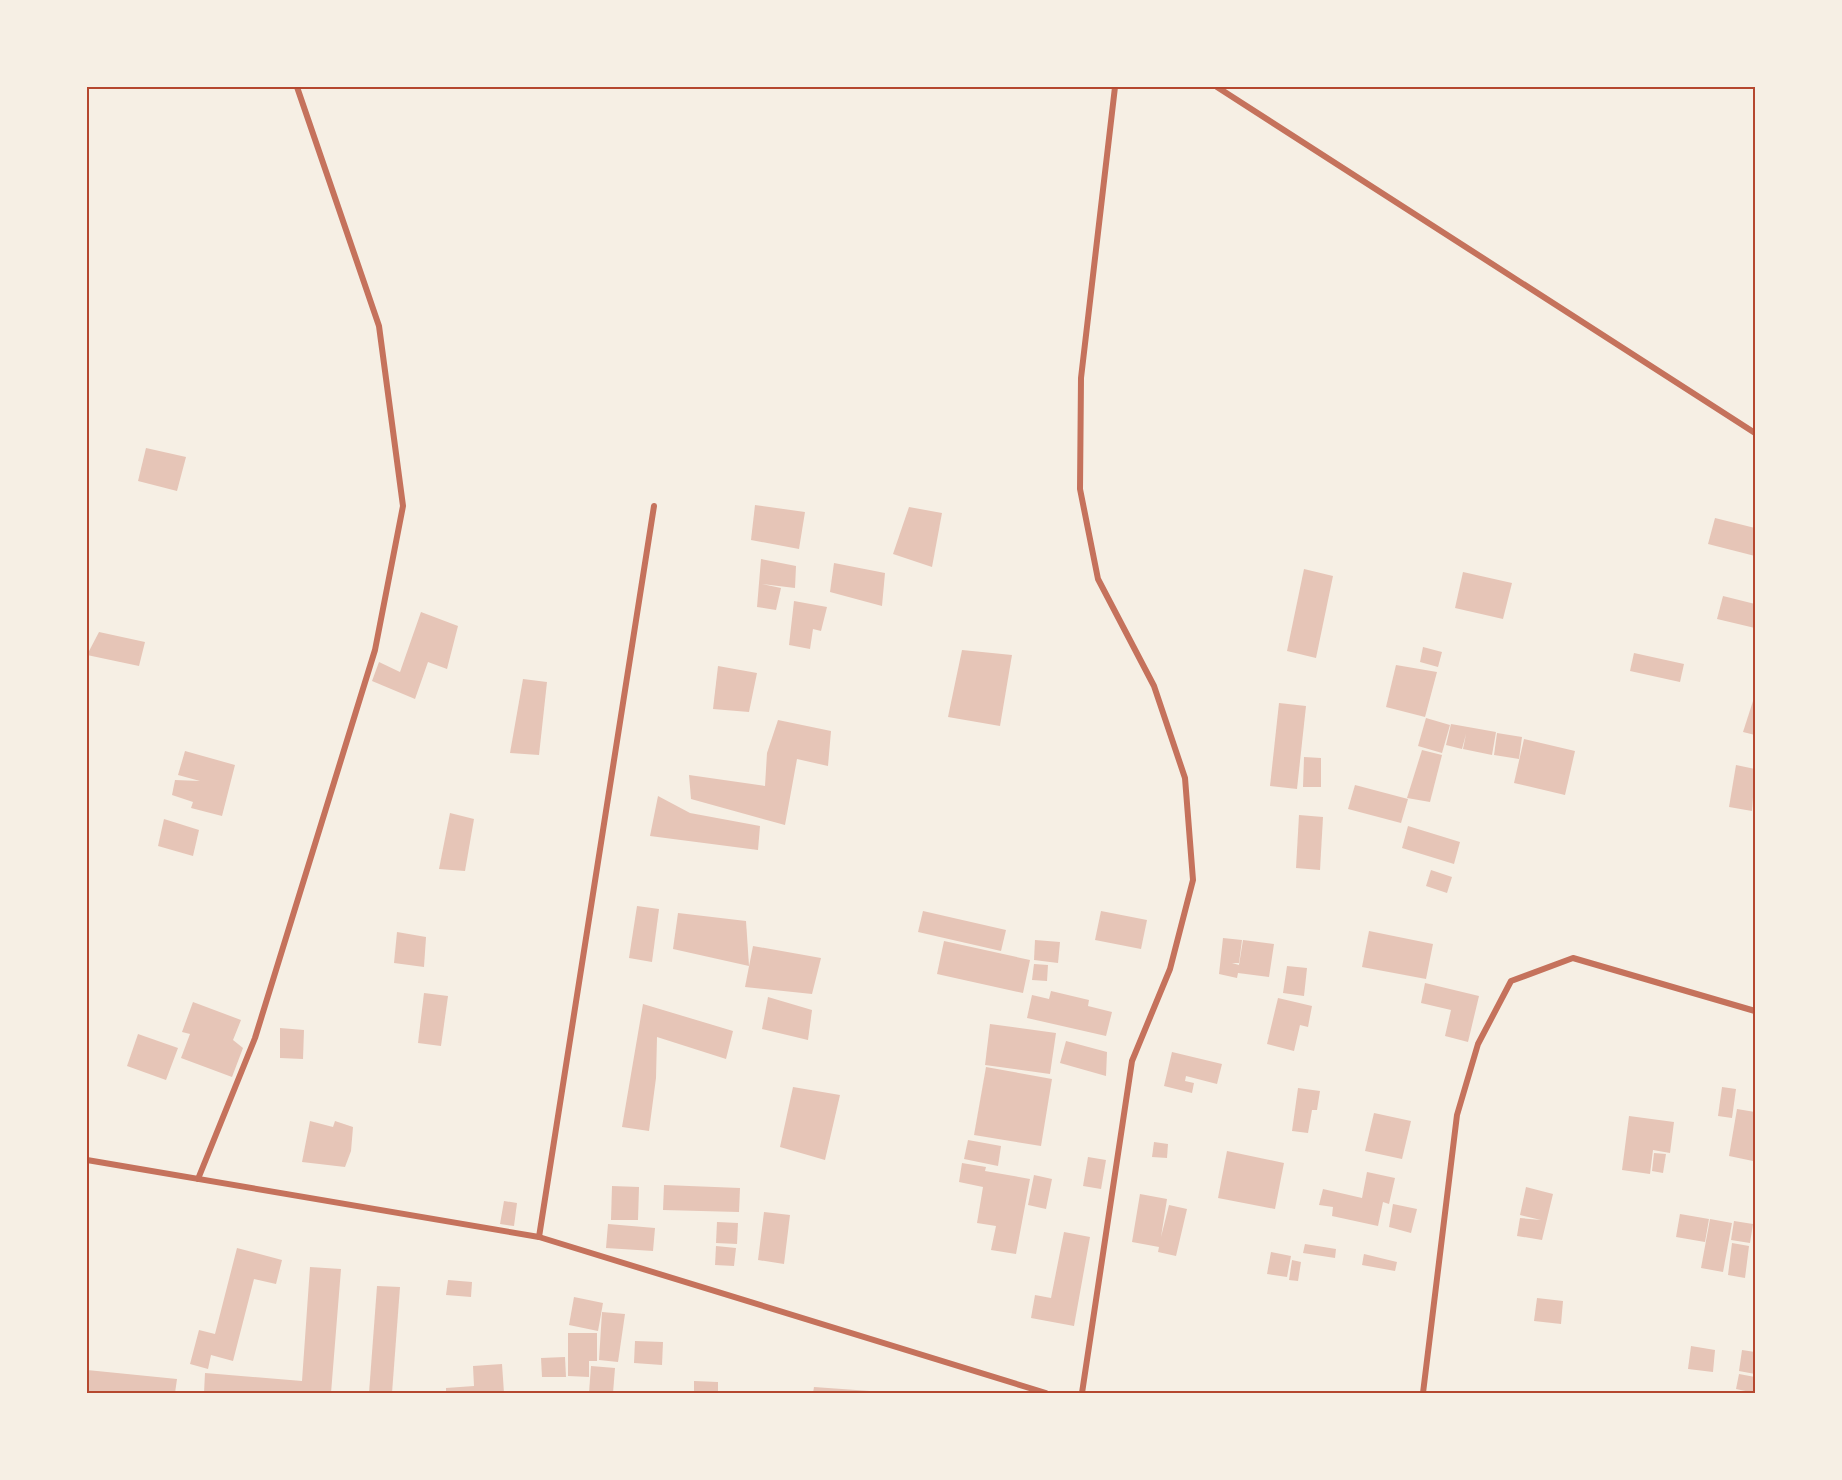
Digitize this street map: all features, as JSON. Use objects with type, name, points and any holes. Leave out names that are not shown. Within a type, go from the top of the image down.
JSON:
[{"type":"street","points":[[198,1179],[255,1038],[372,661],[403,506],[379,326],[297,87]]},
{"type":"street","points":[[1082,1393],[1132,1061],[1170,969],[1193,880],[1185,778],[1154,686],[1098,579],[1080,489],[1081,378],[1115,87]]},
{"type":"street","points":[[1217,87],[1755,433]]},
{"type":"street","points":[[539,1237],[654,506]]},
{"type":"street","points":[[1423,1393],[1457,1115],[1478,1044],[1511,981],[1573,958],[1755,1011]]},
{"type":"street","points":[[87,1160],[539,1237],[1046,1393]]},
{"type":"building","points":[[146,448],[186,457],[177,491],[138,481]]},
{"type":"building","points":[[755,505],[805,512],[799,549],[751,540]]},
{"type":"building","points":[[909,507],[942,513],[932,567],[893,554]]},
{"type":"building","points":[[1715,518],[1755,528],[1755,556],[1708,544]]},
{"type":"building","points":[[761,559],[796,566],[795,588],[762,584],[781,588],[776,610],[757,607]]},
{"type":"building","points":[[834,563],[885,573],[882,606],[830,592]]},
{"type":"building","points":[[1304,569],[1333,576],[1316,658],[1287,651]]},
{"type":"building","points":[[1463,572],[1512,583],[1503,619],[1455,608]]},
{"type":"building","points":[[1723,596],[1755,604],[1755,628],[1717,619]]},
{"type":"building","points":[[794,601],[827,607],[821,631],[813,629],[810,649],[789,645]]},
{"type":"building","points":[[421,612],[458,626],[447,669],[428,662],[415,699],[372,681],[379,662],[400,672]]},
{"type":"building","points":[[99,632],[145,642],[139,666],[87,655]]},
{"type":"building","points":[[1423,647],[1442,652],[1438,667],[1420,662]]},
{"type":"building","points":[[962,650],[1012,655],[1000,726],[948,717]]},
{"type":"building","points":[[1634,653],[1684,664],[1680,682],[1630,671]]},
{"type":"building","points":[[1396,665],[1437,672],[1425,717],[1386,707]]},
{"type":"building","points":[[718,666],[757,673],[749,712],[713,709]]},
{"type":"building","points":[[523,679],[547,682],[539,755],[510,753]]},
{"type":"building","points":[[1753,701],[1755,702],[1755,735],[1743,732]]},
{"type":"building","points":[[1279,703],[1306,706],[1297,789],[1270,786]]},
{"type":"building","points":[[1426,718],[1450,725],[1442,753],[1418,746]]},
{"type":"building","points":[[778,720],[831,731],[828,766],[797,759],[785,825],[691,799],[689,775],[765,786],[767,753]]},
{"type":"building","points":[[1451,724],[1496,732],[1492,755],[1463,749],[1466,734],[1462,749],[1446,745]]},
{"type":"building","points":[[1497,733],[1522,737],[1519,759],[1494,755]]},
{"type":"building","points":[[1524,739],[1575,751],[1565,795],[1514,783]]},
{"type":"building","points":[[1422,750],[1442,755],[1430,802],[1407,798]]},
{"type":"building","points":[[185,751],[235,765],[222,816],[191,808],[193,802],[172,795],[175,780],[200,781],[178,775]]},
{"type":"building","points":[[1304,757],[1321,758],[1321,787],[1303,787]]},
{"type":"building","points":[[1736,765],[1755,769],[1752,811],[1729,807]]},
{"type":"building","points":[[1355,785],[1408,799],[1401,823],[1348,809]]},
{"type":"building","points":[[658,796],[690,813],[760,826],[758,850],[650,836]]},
{"type":"building","points":[[450,813],[474,819],[465,871],[439,869]]},
{"type":"building","points":[[1299,815],[1323,817],[1320,870],[1296,868]]},
{"type":"building","points":[[164,819],[199,830],[193,856],[158,846]]},
{"type":"building","points":[[1408,826],[1460,842],[1454,864],[1402,848]]},
{"type":"building","points":[[1431,870],[1452,877],[1447,893],[1426,886]]},
{"type":"building","points":[[637,906],[659,909],[652,962],[629,958]]},
{"type":"building","points":[[923,911],[1006,930],[1001,951],[918,932]]},
{"type":"building","points":[[1101,911],[1147,920],[1141,949],[1095,940]]},
{"type":"building","points":[[678,913],[746,921],[749,966],[673,949]]},
{"type":"building","points":[[1369,931],[1433,944],[1426,979],[1362,967]]},
{"type":"building","points":[[397,932],[426,937],[424,967],[394,963]]},
{"type":"building","points":[[1223,938],[1242,940],[1239,963],[1232,963],[1239,965],[1243,940],[1274,944],[1269,977],[1238,973],[1237,978],[1219,974]]},
{"type":"building","points":[[1035,940],[1060,942],[1058,963],[1034,960]]},
{"type":"building","points":[[944,941],[1030,960],[1023,993],[937,974]]},
{"type":"building","points":[[753,946],[821,958],[812,994],[745,987]]},
{"type":"building","points":[[1034,964],[1048,965],[1047,981],[1032,980]]},
{"type":"building","points":[[1287,966],[1307,968],[1304,996],[1283,993]]},
{"type":"building","points":[[1425,983],[1479,996],[1468,1042],[1445,1036],[1451,1010],[1421,1003]]},
{"type":"building","points":[[1051,991],[1089,1000],[1088,1006],[1112,1012],[1106,1036],[1027,1018],[1032,995],[1049,999]]},
{"type":"building","points":[[424,993],[448,996],[441,1046],[418,1043]]},
{"type":"building","points":[[768,997],[812,1010],[808,1040],[762,1029]]},
{"type":"building","points":[[1278,998],[1312,1006],[1308,1027],[1300,1025],[1294,1051],[1267,1044]]},
{"type":"building","points":[[193,1002],[241,1020],[233,1040],[243,1048],[232,1077],[181,1058],[190,1034],[182,1032]]},
{"type":"building","points":[[643,1004],[733,1031],[726,1059],[657,1037],[656,1078],[649,1131],[622,1127]]},
{"type":"building","points":[[990,1024],[1056,1033],[1050,1074],[985,1065]]},
{"type":"building","points":[[280,1028],[304,1030],[303,1059],[280,1058]]},
{"type":"building","points":[[138,1034],[178,1048],[166,1080],[127,1066]]},
{"type":"building","points":[[1066,1041],[1107,1052],[1106,1076],[1060,1063]]},
{"type":"building","points":[[1172,1052],[1222,1064],[1217,1084],[1186,1076],[1185,1081],[1194,1083],[1192,1093],[1164,1086]]},
{"type":"building","points":[[986,1067],[1052,1079],[1041,1146],[974,1135]]},
{"type":"building","points":[[793,1087],[840,1095],[825,1160],[780,1147]]},
{"type":"building","points":[[1722,1087],[1736,1089],[1732,1118],[1718,1116]]},
{"type":"building","points":[[1298,1088],[1320,1091],[1317,1110],[1312,1110],[1308,1133],[1292,1131]]},
{"type":"building","points":[[1737,1109],[1755,1112],[1753,1161],[1729,1156]]},
{"type":"building","points":[[1374,1113],[1411,1121],[1402,1159],[1365,1151]]},
{"type":"building","points":[[1629,1116],[1674,1122],[1670,1153],[1653,1150],[1650,1174],[1622,1170]]},
{"type":"building","points":[[310,1121],[333,1127],[335,1121],[353,1127],[351,1151],[345,1167],[302,1162]]},
{"type":"building","points":[[968,1140],[1001,1146],[998,1166],[964,1159]]},
{"type":"building","points":[[1154,1142],[1168,1144],[1167,1158],[1152,1157]]},
{"type":"building","points":[[1227,1151],[1284,1163],[1275,1209],[1218,1198]]},
{"type":"building","points":[[1654,1153],[1666,1154],[1663,1173],[1652,1171]]},
{"type":"building","points":[[1088,1157],[1106,1160],[1101,1189],[1083,1186]]},
{"type":"building","points":[[962,1163],[986,1167],[985,1171],[1030,1179],[1016,1254],[991,1250],[996,1226],[977,1223],[983,1187],[959,1182]]},
{"type":"building","points":[[1367,1172],[1395,1178],[1389,1204],[1383,1202],[1378,1226],[1332,1216],[1333,1207],[1319,1205],[1323,1189],[1362,1198]]},
{"type":"building","points":[[1034,1175],[1052,1179],[1046,1209],[1028,1205]]},
{"type":"building","points":[[664,1185],[740,1188],[739,1212],[663,1210]]},
{"type":"building","points":[[612,1186],[639,1187],[638,1220],[611,1220]]},
{"type":"building","points":[[1526,1187],[1553,1194],[1542,1240],[1517,1236],[1520,1218],[1541,1220],[1520,1215]]},
{"type":"building","points":[[1140,1194],[1167,1199],[1161,1237],[1169,1205],[1187,1209],[1176,1256],[1158,1252],[1159,1247],[1132,1242]]},
{"type":"building","points":[[504,1201],[517,1203],[514,1226],[500,1224]]},
{"type":"building","points":[[1393,1204],[1417,1209],[1411,1233],[1389,1227]]},
{"type":"building","points":[[764,1212],[790,1215],[784,1264],[758,1260]]},
{"type":"building","points":[[1680,1214],[1709,1219],[1705,1242],[1676,1237]]},
{"type":"building","points":[[1710,1219],[1732,1223],[1723,1272],[1701,1268]]},
{"type":"building","points":[[1734,1221],[1753,1224],[1750,1243],[1731,1240]]},
{"type":"building","points":[[717,1222],[738,1223],[737,1244],[716,1243]]},
{"type":"building","points":[[608,1224],[655,1228],[653,1251],[606,1248]]},
{"type":"building","points":[[1064,1232],[1090,1237],[1074,1326],[1031,1318],[1035,1295],[1051,1298]]},
{"type":"building","points":[[1732,1243],[1749,1246],[1745,1278],[1728,1275]]},
{"type":"building","points":[[1305,1244],[1336,1249],[1335,1258],[1303,1253]]},
{"type":"building","points":[[716,1246],[736,1248],[734,1266],[715,1265]]},
{"type":"building","points":[[237,1248],[282,1260],[276,1284],[254,1279],[233,1361],[211,1355],[208,1369],[190,1364],[199,1330],[215,1334]]},
{"type":"building","points":[[1271,1252],[1291,1256],[1287,1277],[1267,1274]]},
{"type":"building","points":[[1364,1254],[1397,1262],[1395,1271],[1362,1265]]},
{"type":"building","points":[[1292,1260],[1301,1262],[1298,1281],[1289,1280]]},
{"type":"building","points":[[310,1267],[341,1269],[331,1393],[204,1393],[205,1373],[302,1381]]},
{"type":"building","points":[[448,1280],[472,1282],[471,1297],[446,1295]]},
{"type":"building","points":[[377,1286],[400,1287],[392,1393],[369,1393]]},
{"type":"building","points":[[574,1297],[603,1303],[598,1331],[569,1325]]},
{"type":"building","points":[[1537,1298],[1563,1301],[1561,1324],[1534,1321]]},
{"type":"building","points":[[602,1312],[625,1314],[618,1362],[599,1360]]},
{"type":"building","points":[[568,1333],[597,1333],[597,1361],[589,1361],[589,1377],[568,1376]]},
{"type":"building","points":[[635,1341],[663,1342],[662,1365],[634,1363]]},
{"type":"building","points":[[1691,1346],[1715,1350],[1713,1372],[1688,1369]]},
{"type":"building","points":[[1742,1350],[1755,1352],[1755,1374],[1739,1371]]},
{"type":"building","points":[[565,1357],[566,1377],[542,1377],[541,1358]]},
{"type":"building","points":[[502,1364],[504,1393],[446,1393],[446,1388],[474,1386],[473,1366]]},
{"type":"building","points":[[591,1366],[615,1368],[613,1393],[589,1393]]},
{"type":"building","points":[[87,1370],[177,1379],[175,1393],[87,1393]]},
{"type":"building","points":[[1739,1374],[1755,1377],[1755,1393],[1736,1389]]},
{"type":"building","points":[[694,1381],[718,1382],[718,1393],[694,1393]]},
{"type":"building","points":[[814,1387],[870,1391],[870,1393],[813,1393]]}]
